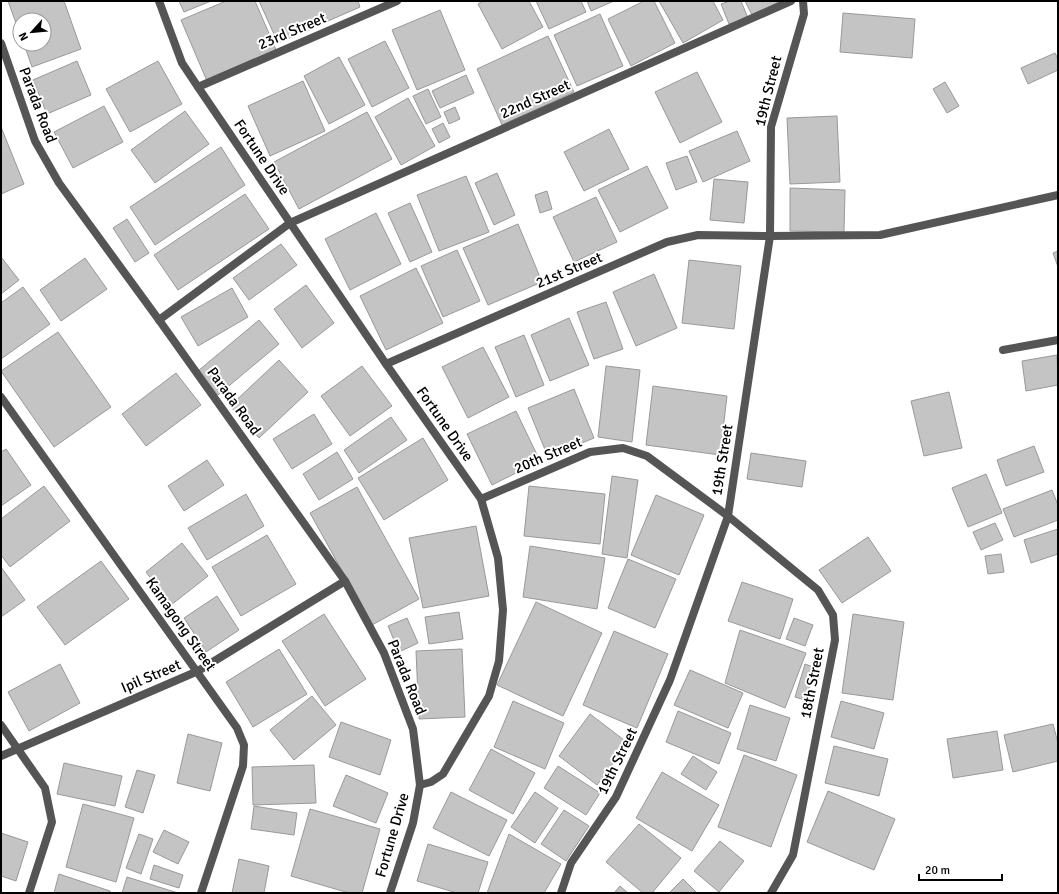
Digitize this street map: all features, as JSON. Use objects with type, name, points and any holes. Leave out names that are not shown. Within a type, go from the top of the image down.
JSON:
[{"type":"street","name":"Fortune Drive","points":[[160,1],[182,63],[386,364],[481,499],[498,558],[503,610],[499,661],[489,696],[442,774],[431,782],[420,785],[413,823],[390,893]]},
{"type":"street","name":"23rd Street","points":[[198,87],[397,1]]},
{"type":"street","name":"22nd Street","points":[[159,320],[290,223],[791,1]]},
{"type":"street","name":"19th Street","points":[[561,893],[571,863],[616,797],[670,680],[728,516],[770,236],[771,128],[804,14],[803,1]]},
{"type":"street","name":"Parada Road","points":[[1,43],[35,141],[59,183],[159,320],[345,581],[384,653],[413,729],[420,785]]},
{"type":"street","name":"21st Street","points":[[386,364],[667,242],[698,235],[880,235],[1058,195]]},
{"type":"street","points":[[1003,350],[1058,340]]},
{"type":"street","name":"Kamagong Street","points":[[1,397],[198,671],[237,728],[244,745],[243,766],[201,893]]},
{"type":"street","name":"20th Street","points":[[481,499],[590,452],[623,448],[647,456],[728,516]]},
{"type":"street","name":"18th Street","points":[[728,516],[818,590],[833,615],[835,640],[793,855],[771,893]]},
{"type":"street","name":"Ipil Street","points":[[1,756],[198,671],[345,581]]},
{"type":"street","points":[[1,725],[45,788],[52,822],[29,893]]},
{"type":"building","points":[[8,1],[64,1],[81,49],[32,67],[27,52],[52,52],[52,12],[12,12]]},
{"type":"building","points":[[179,1],[211,1],[184,12]]},
{"type":"building","points":[[226,1],[255,1],[277,52],[207,81],[181,20]]},
{"type":"building","points":[[259,1],[358,1],[360,7],[278,43]]},
{"type":"building","points":[[483,1],[529,1],[543,27],[502,49],[478,4]]},
{"type":"building","points":[[536,1],[581,1],[586,12],[549,29]]},
{"type":"building","points":[[587,1],[614,1],[591,11]]},
{"type":"building","points":[[644,1],[654,1],[675,43],[631,66],[608,19]]},
{"type":"building","points":[[659,1],[713,1],[723,20],[683,43]]},
{"type":"building","points":[[730,1],[741,1],[748,18],[729,24],[721,4]]},
{"type":"building","points":[[745,1],[781,1],[752,15]]},
{"type":"building","points":[[440,10],[465,70],[417,90],[392,30]]},
{"type":"building","points":[[843,13],[915,19],[912,58],[840,52]]},
{"type":"building","points":[[600,14],[623,66],[577,86],[554,35]]},
{"type":"building","points":[[548,36],[574,92],[502,125],[477,69]]},
{"type":"building","points":[[385,41],[409,88],[372,107],[348,59]]},
{"type":"building","points":[[1055,53],[1058,59],[1058,70],[1028,84],[1021,68]]},
{"type":"building","points":[[339,57],[365,105],[329,124],[304,76]]},
{"type":"building","points":[[77,61],[91,95],[47,114],[33,80]]},
{"type":"building","points":[[158,61],[182,104],[130,132],[106,89]]},
{"type":"building","points":[[697,72],[722,122],[680,143],[655,92]]},
{"type":"building","points":[[466,75],[474,93],[440,108],[432,91]]},
{"type":"building","points":[[303,81],[325,131],[270,156],[248,106]]},
{"type":"building","points":[[945,82],[959,106],[947,113],[933,89]]},
{"type":"building","points":[[428,89],[441,117],[426,124],[413,96]]},
{"type":"building","points":[[408,98],[435,146],[401,165],[375,117]]},
{"type":"building","points":[[104,106],[123,142],[73,168],[54,132]]},
{"type":"building","points":[[455,107],[460,119],[449,124],[444,112]]},
{"type":"building","points":[[185,111],[209,144],[155,183],[131,150]]},
{"type":"building","points":[[367,112],[392,159],[299,209],[274,162]]},
{"type":"building","points":[[837,116],[840,182],[790,184],[787,118]]},
{"type":"building","points":[[443,123],[450,137],[439,143],[432,129]]},
{"type":"building","points":[[1,127],[24,184],[1,194]]},
{"type":"building","points":[[609,129],[629,169],[584,191],[564,152]]},
{"type":"building","points":[[737,131],[750,161],[703,182],[689,151]]},
{"type":"building","points":[[221,147],[245,185],[155,245],[130,207]]},
{"type":"building","points":[[687,156],[697,182],[676,190],[666,163]]},
{"type":"building","points":[[647,166],[668,208],[620,232],[598,190]]},
{"type":"building","points":[[497,173],[515,215],[494,225],[475,183]]},
{"type":"building","points":[[466,176],[489,232],[439,251],[417,195]]},
{"type":"building","points":[[714,179],[748,182],[744,223],[710,220]]},
{"type":"building","points":[[790,188],[845,190],[844,232],[790,231]]},
{"type":"building","points":[[547,191],[552,209],[540,213],[535,195]]},
{"type":"building","points":[[245,194],[269,229],[178,290],[154,255]]},
{"type":"building","points":[[596,197],[617,242],[574,262],[553,217]]},
{"type":"building","points":[[410,203],[432,252],[410,262],[388,213]]},
{"type":"building","points":[[376,213],[401,264],[350,290],[325,239]]},
{"type":"building","points":[[127,219],[149,253],[135,262],[113,228]]},
{"type":"building","points":[[518,224],[542,282],[488,305],[463,248]]},
{"type":"building","points":[[281,244],[297,265],[249,300],[233,278]]},
{"type":"building","points":[[457,250],[480,301],[443,317],[421,266]]},
{"type":"building","points":[[1058,251],[1058,267],[1053,253]]},
{"type":"building","points":[[1,257],[19,280],[1,294]]},
{"type":"building","points":[[85,258],[107,289],[61,321],[40,290]]},
{"type":"building","points":[[689,260],[741,266],[734,329],[682,323]]},
{"type":"building","points":[[416,268],[443,323],[386,350],[360,296]]},
{"type":"building","points":[[654,274],[677,328],[636,346],[613,292]]},
{"type":"building","points":[[306,285],[334,323],[302,348],[274,309]]},
{"type":"building","points":[[23,287],[50,324],[1,359],[1,303]]},
{"type":"building","points":[[232,288],[248,317],[198,346],[181,317]]},
{"type":"building","points":[[606,302],[623,349],[594,359],[577,312]]},
{"type":"building","points":[[569,318],[589,365],[550,381],[531,335]]},
{"type":"building","points":[[259,320],[279,344],[218,395],[198,371]]},
{"type":"building","points":[[58,332],[111,407],[54,447],[1,371]]},
{"type":"building","points":[[524,335],[544,385],[516,397],[495,347]]},
{"type":"building","points":[[483,347],[509,397],[468,418],[442,367]]},
{"type":"building","points":[[1057,355],[1058,385],[1026,391],[1022,361]]},
{"type":"building","points":[[279,360],[308,392],[259,438],[230,406]]},
{"type":"building","points":[[362,366],[392,406],[350,436],[321,396]]},
{"type":"building","points":[[606,366],[640,370],[632,442],[598,437]]},
{"type":"building","points":[[176,373],[201,405],[146,446],[122,414]]},
{"type":"building","points":[[653,386],[727,396],[720,455],[646,445]]},
{"type":"building","points":[[574,389],[594,438],[548,457],[528,408]]},
{"type":"building","points":[[949,392],[962,448],[924,456],[911,401]]},
{"type":"building","points":[[516,411],[540,461],[492,485],[467,434]]},
{"type":"building","points":[[314,414],[332,444],[292,469],[273,439]]},
{"type":"building","points":[[391,417],[407,440],[359,473],[344,450]]},
{"type":"building","points":[[423,438],[448,480],[384,520],[358,478]]},
{"type":"building","points":[[1034,446],[1044,472],[1006,486],[997,460]]},
{"type":"building","points":[[6,449],[31,485],[1,506],[1,452]]},
{"type":"building","points":[[337,452],[353,479],[319,500],[303,474]]},
{"type":"building","points":[[751,453],[806,461],[802,487],[747,479]]},
{"type":"building","points":[[207,460],[224,485],[184,511],[168,486]]},
{"type":"building","points":[[986,474],[1002,513],[968,527],[952,488]]},
{"type":"building","points":[[612,476],[638,480],[627,558],[602,554]]},
{"type":"building","points":[[44,486],[70,521],[10,567],[1,555],[1,519]]},
{"type":"building","points":[[529,486],[605,494],[600,544],[524,536]]},
{"type":"building","points":[[357,487],[419,599],[372,625],[310,513]]},
{"type":"building","points":[[1052,490],[1058,505],[1058,520],[1014,537],[1003,509]]},
{"type":"building","points":[[246,494],[264,526],[207,560],[188,528]]},
{"type":"building","points":[[656,495],[704,515],[679,575],[631,555]]},
{"type":"building","points":[[995,523],[1003,540],[981,550],[973,532]]},
{"type":"building","points":[[476,526],[489,596],[423,608],[409,538]]},
{"type":"building","points":[[1058,529],[1058,554],[1031,563],[1024,540]]},
{"type":"building","points":[[267,535],[296,584],[241,616],[212,567]]},
{"type":"building","points":[[868,537],[891,571],[842,603],[819,570]]},
{"type":"building","points":[[182,543],[208,576],[171,605],[146,572]]},
{"type":"building","points":[[530,546],[605,558],[597,609],[523,597]]},
{"type":"building","points":[[1001,554],[1004,572],[988,574],[985,556]]},
{"type":"building","points":[[628,559],[676,579],[655,628],[608,608]]},
{"type":"building","points":[[101,561],[129,599],[65,645],[37,607]]},
{"type":"building","points":[[1,567],[25,600],[1,617]]},
{"type":"building","points":[[742,582],[793,599],[780,639],[728,621]]},
{"type":"building","points":[[217,596],[239,630],[206,652],[184,618]]},
{"type":"building","points":[[536,602],[602,633],[563,716],[497,685]]},
{"type":"building","points":[[459,612],[463,639],[429,644],[425,617]]},
{"type":"building","points":[[324,614],[366,679],[325,706],[282,641]]},
{"type":"building","points":[[853,614],[904,622],[893,700],[842,693]]},
{"type":"building","points":[[407,618],[418,643],[399,652],[388,626]]},
{"type":"building","points":[[794,618],[813,625],[805,646],[786,639]]},
{"type":"building","points":[[740,630],[806,653],[785,708],[725,683]]},
{"type":"building","points":[[614,631],[668,654],[637,728],[583,705]]},
{"type":"building","points":[[279,649],[307,694],[253,727],[226,682]]},
{"type":"building","points":[[462,649],[465,717],[419,719],[416,651]]},
{"type":"building","points":[[60,664],[80,703],[29,731],[8,692]]},
{"type":"building","points":[[805,664],[816,668],[805,700],[795,697]]},
{"type":"building","points":[[690,670],[743,693],[728,728],[674,705]]},
{"type":"building","points":[[312,696],[336,725],[294,760],[270,730]]},
{"type":"building","points":[[513,701],[564,723],[545,769],[494,747]]},
{"type":"building","points":[[841,701],[884,713],[874,749],[831,737]]},
{"type":"building","points":[[750,705],[790,718],[776,761],[737,749]]},
{"type":"building","points":[[678,711],[731,733],[719,764],[666,742]]},
{"type":"building","points":[[590,714],[628,743],[597,785],[559,756]]},
{"type":"building","points":[[341,722],[391,740],[380,775],[329,757]]},
{"type":"building","points":[[1053,724],[1058,743],[1058,761],[1013,772],[1004,735]]},
{"type":"building","points":[[997,731],[1003,770],[953,778],[947,739]]},
{"type":"building","points":[[188,734],[222,743],[210,791],[177,783]]},
{"type":"building","points":[[834,746],[888,759],[879,796],[825,783]]},
{"type":"building","points":[[491,749],[535,773],[513,814],[469,790]]},
{"type":"building","points":[[744,755],[797,775],[771,847],[718,827]]},
{"type":"building","points":[[693,756],[717,772],[706,790],[681,774]]},
{"type":"building","points":[[64,763],[122,776],[115,806],[57,794]]},
{"type":"building","points":[[314,765],[316,803],[253,805],[252,767]]},
{"type":"building","points":[[558,766],[600,793],[586,815],[544,788]]},
{"type":"building","points":[[137,770],[155,775],[143,813],[125,807]]},
{"type":"building","points":[[662,772],[719,805],[692,851],[636,818]]},
{"type":"building","points":[[346,775],[388,793],[376,823],[333,806]]},
{"type":"building","points":[[828,791],[895,819],[874,870],[807,842]]},
{"type":"building","points":[[451,792],[507,820],[489,856],[433,828]]},
{"type":"building","points":[[535,792],[558,808],[535,843],[511,827]]},
{"type":"building","points":[[83,804],[134,818],[116,882],[66,867]]},
{"type":"building","points":[[254,806],[297,813],[294,835],[251,829]]},
{"type":"building","points":[[310,809],[380,829],[362,893],[349,893],[291,876]]},
{"type":"building","points":[[564,810],[589,826],[566,861],[541,844]]},
{"type":"building","points":[[639,824],[681,858],[652,893],[643,893],[606,862]]},
{"type":"building","points":[[164,830],[189,842],[178,864],[153,852]]},
{"type":"building","points":[[1,833],[28,842],[16,881],[1,876]]},
{"type":"building","points":[[139,834],[153,839],[141,874],[126,868]]},
{"type":"building","points":[[509,834],[561,864],[544,893],[487,893]]},
{"type":"building","points":[[720,841],[744,861],[719,892],[694,871]]},
{"type":"building","points":[[428,844],[488,862],[478,893],[457,893],[417,881]]},
{"type":"building","points":[[239,859],[269,866],[264,893],[232,893]]},
{"type":"building","points":[[154,865],[183,875],[179,888],[150,879]]},
{"type":"building","points":[[59,874],[110,891],[110,893],[54,893]]},
{"type":"building","points":[[127,877],[178,893],[122,893]]},
{"type":"building","points":[[683,879],[697,893],[669,893]]},
{"type":"building","points":[[620,886],[628,893],[614,893]]}]
